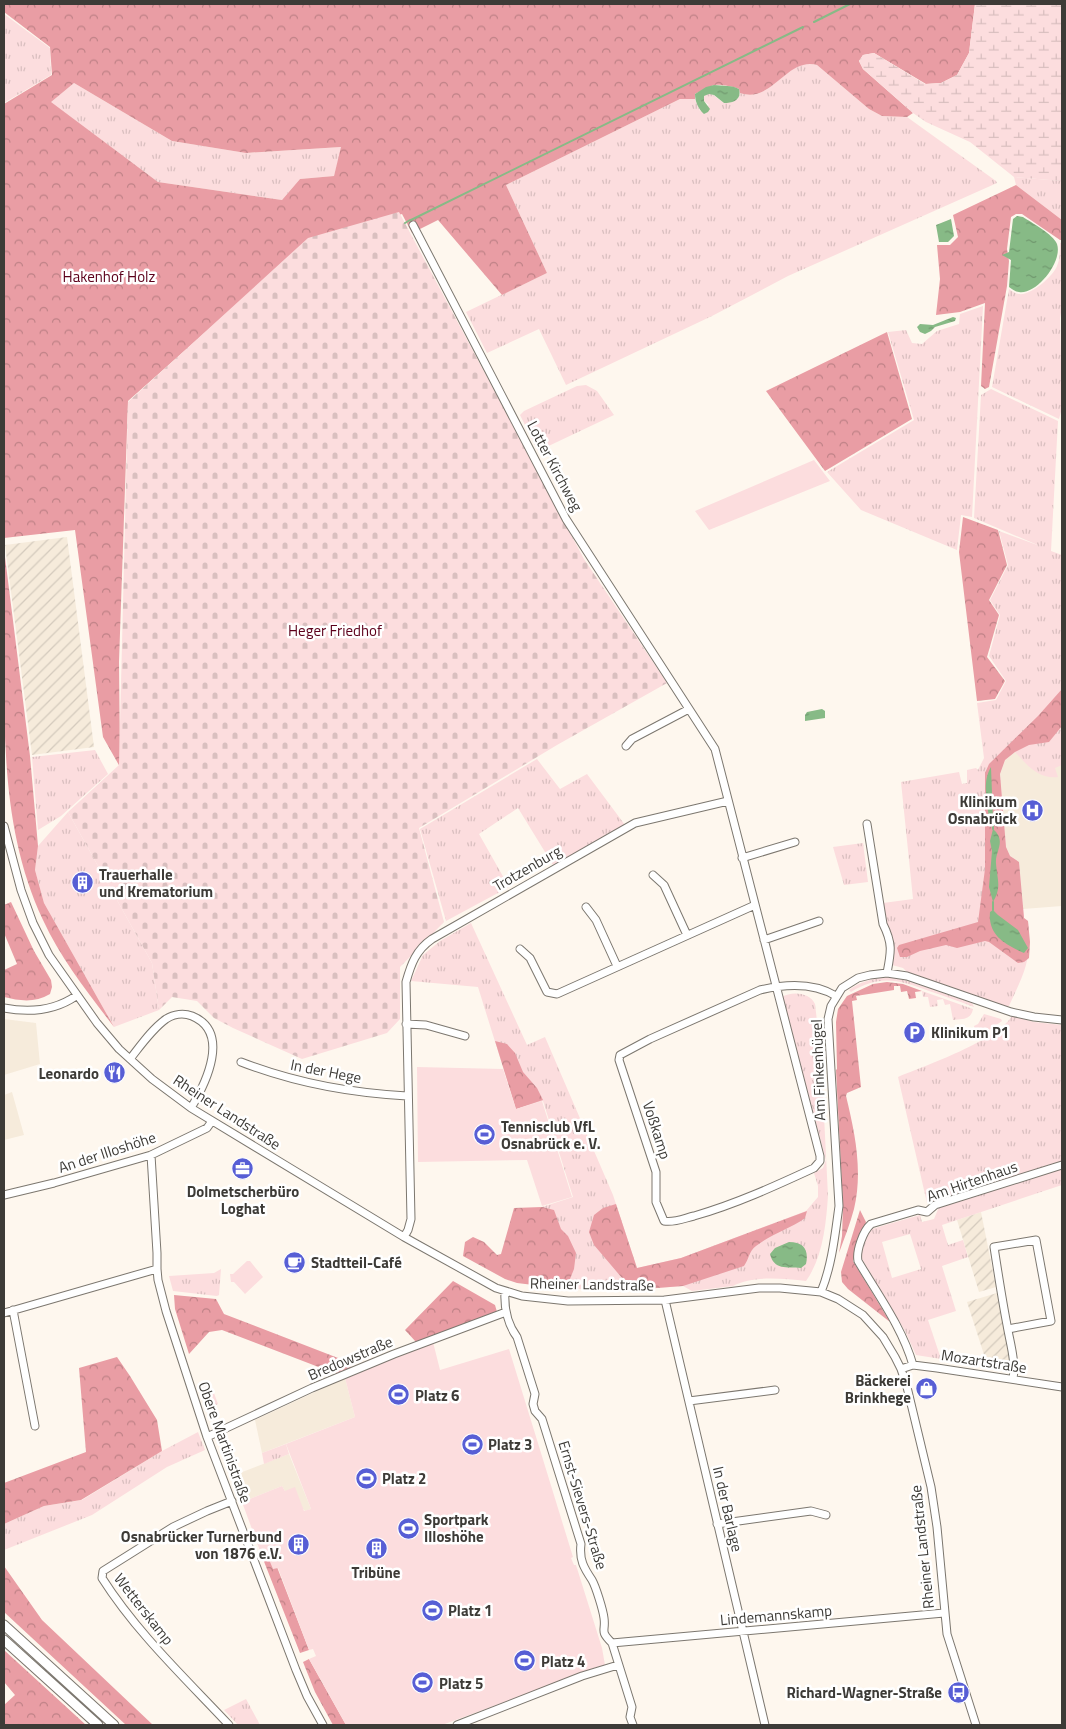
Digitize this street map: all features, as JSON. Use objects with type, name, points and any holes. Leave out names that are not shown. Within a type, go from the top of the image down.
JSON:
[{"type":"main road","points":[[4,1625],[114,1725]]},
{"type":"main road","points":[[4,1640],[98,1725]]},
{"type":"street","name":"Lotter Kirchweg","points":[[413,226],[566,519],[715,749],[820,1156],[817,1166]]},
{"type":"street","points":[[626,746],[632,739],[689,710]]},
{"type":"street","name":"Trotzenburg","points":[[404,1237],[411,1219],[406,982],[411,963],[422,946],[635,823],[728,801]]},
{"type":"street","points":[[867,824],[883,924],[889,937],[891,948],[887,973]]},
{"type":"street","name":"Rheiner Landstraße","points":[[4,826],[12,860],[33,923],[49,955],[96,1023],[130,1059],[152,1079],[191,1108],[404,1237],[505,1292],[522,1296],[568,1301],[665,1300],[759,1288],[780,1288],[821,1292],[850,1306],[872,1324],[883,1338],[901,1369],[931,1487],[937,1527],[944,1613],[952,1651],[976,1725]]},
{"type":"street","points":[[742,858],[795,842]]},
{"type":"street","points":[[653,875],[664,885],[687,935]]},
{"type":"street","points":[[520,949],[530,958],[547,992],[557,994],[755,905]]},
{"type":"street","points":[[586,907],[596,920],[617,966]]},
{"type":"street","points":[[764,940],[819,922]]},
{"type":"street","points":[[776,986],[818,987],[836,996],[842,988],[858,978],[887,973],[907,976],[1011,1012],[1062,1020]]},
{"type":"street","name":"Voßkamp","points":[[776,986],[760,990],[623,1052],[620,1054],[619,1060],[656,1172],[656,1202],[664,1221],[671,1222],[751,1197],[817,1166]]},
{"type":"street","points":[[4,1008],[24,1011],[42,1010],[58,1006],[76,996]]},
{"type":"street","name":"Am Finkenhügel","points":[[821,1292],[826,1280],[832,1252],[839,1206],[828,1019],[836,996]]},
{"type":"street","points":[[130,1059],[156,1027],[167,1018],[188,1014],[199,1019],[211,1036],[213,1053],[201,1088],[191,1108]]},
{"type":"street","points":[[406,1024],[426,1025],[464,1036]]},
{"type":"street","name":"In der Hege","points":[[241,1062],[282,1077],[323,1086],[371,1094],[407,1096]]},
{"type":"street","name":"An der Illoshöhe","points":[[4,1195],[54,1183],[150,1155],[207,1128],[212,1121]]},
{"type":"street","name":"Obere Martinistraße","points":[[150,1155],[158,1253],[158,1280],[175,1342],[207,1437],[296,1670],[307,1696],[323,1725]]},
{"type":"street","name":"Am Hirtenhaus","points":[[913,1365],[908,1349],[894,1321],[858,1261],[857,1255],[867,1228],[871,1224],[918,1210],[927,1212],[935,1205],[1062,1165]]},
{"type":"street","points":[[1008,1329],[1051,1321],[1036,1240],[994,1247],[1008,1329],[1015,1368],[1013,1380]]},
{"type":"street","points":[[4,1312],[157,1269]]},
{"type":"street","name":"Ernst-Sievers-Straße","points":[[505,1292],[506,1312],[513,1332],[517,1337],[535,1394],[533,1404],[535,1411],[542,1419],[579,1538],[582,1559],[587,1575],[592,1581],[602,1612],[604,1620],[603,1630],[612,1643],[632,1707],[630,1716],[633,1725]]},
{"type":"street","name":"In der Barlage","points":[[665,1300],[765,1725]]},
{"type":"street","points":[[14,1310],[35,1426]]},
{"type":"street","name":"Bredowstraße","points":[[207,1437],[312,1388],[506,1312]]},
{"type":"street","name":"Mozartstraße","points":[[901,1369],[913,1365],[1062,1387]]},
{"type":"street","points":[[689,1401],[775,1390]]},
{"type":"street","name":"Wetterskamp","points":[[230,1725],[155,1647],[116,1600],[102,1578],[103,1571],[173,1527],[207,1510],[232,1501]]},
{"type":"street","points":[[717,1524],[811,1511],[826,1515]]},
{"type":"street","points":[[93,1583],[102,1578]]},
{"type":"street","name":"Lindemannskamp","points":[[612,1643],[944,1613]]},
{"type":"street","points":[[457,1725],[582,1676],[618,1665]]},
{"type":"street","points":[[476,1718],[479,1725]]},
{"type":"shaded area","points":[[67,537],[94,747],[32,755],[5,545]]},
{"type":"shaded area","name":"Klinikum Osnabrück","points":[[1062,726],[1062,906],[1023,909],[1019,862],[1010,856],[1006,847],[1000,774],[1005,760],[1015,752]]},
{"type":"shaded area","points":[[4,1019],[36,1023],[40,1064],[4,1075]]},
{"type":"shaded area","points":[[12,1092],[24,1135],[4,1140],[4,1095]]},
{"type":"shaded area","points":[[981,1212],[996,1287],[979,1292],[957,1220]]},
{"type":"shaded area","points":[[997,1293],[1010,1361],[1006,1368],[988,1367],[967,1302]]},
{"type":"shaded area","points":[[345,1378],[355,1417],[262,1453],[255,1420]]},
{"type":"shaded area","points":[[289,1454],[311,1509],[305,1511],[282,1486],[242,1502],[232,1476]]},
{"type":"green space","name":"Hakenhof Holz","points":[[4,4],[975,4],[969,53],[957,75],[941,83],[926,84],[874,53],[863,55],[859,61],[863,69],[913,113],[907,117],[882,116],[869,109],[817,65],[806,64],[797,68],[771,87],[752,95],[740,93],[739,89],[731,87],[710,86],[695,94],[695,99],[680,99],[506,185],[547,273],[502,295],[438,220],[412,233],[402,214],[308,241],[128,401],[119,662],[120,767],[103,737],[75,530],[4,538],[4,104],[52,75],[50,47],[4,12]],"holes":[[[74,83],[172,141],[246,153],[341,147],[334,176],[300,179],[282,200],[158,182],[51,102]]]},
{"type":"green space","points":[[975,4],[1062,4],[1062,181],[1014,177],[970,142],[926,122],[913,113],[863,69],[859,61],[863,55],[874,53],[925,84],[941,83],[957,75],[969,53]]},
{"type":"green space","points":[[4,14],[50,48],[51,75],[4,103]]},
{"type":"green space","points":[[808,63],[817,65],[869,109],[882,116],[907,117],[997,183],[788,276],[712,316],[566,385],[539,329],[487,353],[466,312],[547,273],[506,185],[680,99],[695,99],[700,111],[709,105],[704,101],[704,96],[709,93],[724,103],[738,99],[740,93],[748,95],[763,92],[787,73],[800,65]]},
{"type":"green space","points":[[74,83],[172,141],[246,153],[342,147],[334,176],[300,179],[282,200],[158,182],[50,102]]},
{"type":"green space","points":[[1014,177],[1062,181],[1062,220],[1016,185]]},
{"type":"green space","points":[[1016,185],[1062,220],[1062,240],[1022,214],[1016,214],[1011,217],[1007,249],[1009,261],[1007,286],[989,387],[985,389],[981,386],[985,303],[960,312],[936,315],[940,279],[937,245],[950,245],[958,237],[953,215]]},
{"type":"green space","name":"Heger Friedhof","points":[[399,212],[584,559],[667,683],[557,745],[419,828],[444,922],[400,967],[400,1019],[387,1033],[302,1059],[214,1018],[197,1001],[172,997],[159,1010],[152,963],[68,812],[119,765],[128,402],[308,238]]},
{"type":"green space","points":[[1062,242],[1062,307],[1060,318],[1062,408],[1059,419],[992,387],[1009,289],[1017,294],[1024,294],[1035,289],[1046,280],[1057,266],[1060,243]]},
{"type":"green space","points":[[983,306],[972,517],[961,515],[957,550],[861,510],[827,472],[914,420],[888,332],[906,330],[912,343],[922,344],[937,331],[959,324],[960,314]]},
{"type":"green space","points":[[887,332],[912,419],[825,471],[766,391]]},
{"type":"green space","points":[[586,385],[597,391],[614,415],[538,451],[520,415],[524,411],[577,386]]},
{"type":"green space","points":[[991,389],[1058,421],[1051,551],[1062,555],[1062,765],[1055,768],[1058,777],[1045,776],[1034,771],[1015,752],[1005,760],[1000,774],[1006,847],[1010,856],[1019,862],[1024,918],[1028,921],[1029,934],[1026,965],[1009,1006],[1006,1007],[892,965],[894,943],[885,918],[883,903],[913,899],[901,782],[959,772],[962,784],[967,783],[967,770],[976,768],[978,770],[984,758],[977,703],[996,700],[1006,681],[989,656],[1000,615],[990,600],[1008,565],[999,531],[1040,546],[974,518],[981,395]]},
{"type":"green space","points":[[814,460],[830,481],[709,530],[695,511]]},
{"type":"green space","points":[[963,517],[998,530],[1007,565],[989,600],[999,615],[987,657],[1005,681],[995,699],[977,701],[959,552]]},
{"type":"green space","points":[[4,549],[30,756],[38,846],[35,870],[44,903],[114,1027],[76,975],[50,934],[31,890],[21,860],[14,829],[5,734]]},
{"type":"green space","points":[[1062,689],[1062,726],[1049,742],[1029,745],[1015,752],[1005,760],[1000,774],[1006,847],[1010,856],[1019,862],[1024,918],[1028,921],[1029,958],[1024,962],[1018,963],[985,941],[957,948],[946,945],[920,951],[907,957],[900,957],[897,948],[899,945],[978,922],[985,869],[985,773],[989,764],[1038,716]]},
{"type":"green space","points":[[95,750],[108,774],[61,816],[38,830],[32,757]]},
{"type":"green space","points":[[537,759],[560,789],[587,774],[625,825],[553,865],[518,808],[479,834],[509,887],[446,921],[420,829]]},
{"type":"green space","points":[[68,812],[152,963],[159,1010],[114,1027],[44,903],[35,870],[38,846]]},
{"type":"green space","points":[[863,843],[868,882],[844,885],[833,847]]},
{"type":"green space","points":[[11,902],[34,951],[51,980],[50,994],[39,999],[22,1000],[4,997],[4,970],[17,964],[4,933],[4,905]]},
{"type":"green space","points":[[471,923],[527,1045],[545,1037],[613,1195],[637,1268],[681,1258],[806,1211],[818,1197],[818,1186],[814,1173],[823,1168],[826,1160],[782,997],[795,993],[805,995],[813,1000],[821,1055],[828,1196],[825,1229],[820,1251],[812,1272],[806,1281],[759,1279],[733,1286],[692,1291],[683,1286],[644,1289],[566,1289],[542,1207],[573,1197],[543,1101],[516,1109],[478,987],[411,981],[423,955],[440,941]]},
{"type":"green space","points":[[887,977],[905,980],[972,1003],[974,1007],[899,982],[881,981],[861,986],[851,992],[849,990],[858,984]]},
{"type":"green space","points":[[887,982],[903,984],[922,991],[915,992],[916,998],[909,999],[907,991],[901,992],[900,986],[894,986],[894,990],[856,996],[857,1000],[852,1001],[861,1087],[847,1093],[846,1096],[857,1152],[858,1181],[854,1209],[839,1253],[842,1236],[843,1206],[836,1070],[836,1022],[838,1009],[847,996],[873,984]]},
{"type":"green space","points":[[922,991],[973,1009],[972,1013],[966,1018],[953,1020],[950,1004],[945,1005],[943,999],[937,1000],[938,1006],[930,1007],[928,997],[923,997]]},
{"type":"green space","points":[[984,1014],[1001,1019],[1002,1021],[976,1039],[974,1026],[978,1024]]},
{"type":"green space","points":[[1012,1016],[1034,1022],[1062,1025],[1062,1161],[927,1203],[898,1077],[977,1043],[1004,1025]]},
{"type":"green space","points":[[495,1041],[507,1044],[515,1053],[523,1072],[537,1088],[543,1100],[516,1109]]},
{"type":"green space","name":"Tennisclub VfL Osnabrück e. V.","points":[[417,1067],[503,1069],[516,1109],[542,1101],[572,1197],[542,1206],[527,1160],[418,1162]]},
{"type":"green space","points":[[1062,1168],[1062,1185],[942,1225],[948,1245],[963,1240],[968,1257],[942,1266],[956,1311],[928,1320],[941,1359],[916,1355],[905,1331],[859,1254],[868,1230],[920,1215],[922,1222],[934,1219],[939,1207]],"holes":[[[910,1234],[921,1269],[892,1278],[882,1242]]]},
{"type":"green space","points":[[616,1204],[637,1268],[681,1258],[807,1211],[805,1218],[768,1238],[754,1248],[744,1266],[683,1286],[644,1289],[622,1278],[594,1245],[589,1232],[594,1215],[603,1208]]},
{"type":"green space","points":[[542,1207],[554,1210],[561,1229],[568,1236],[576,1253],[574,1269],[566,1289],[517,1283],[505,1279],[463,1256],[465,1242],[473,1237],[484,1242],[497,1255],[501,1254],[514,1208]]},
{"type":"green space","points":[[860,1210],[866,1222],[853,1261],[890,1322],[848,1289],[842,1282],[841,1272]]},
{"type":"green space","points":[[247,1261],[250,1261],[263,1277],[245,1294],[234,1282],[231,1282],[230,1274],[233,1274]]},
{"type":"green space","points":[[221,1269],[219,1295],[217,1296],[173,1291],[169,1276],[214,1273]]},
{"type":"green space","points":[[453,1281],[495,1305],[497,1312],[416,1342],[405,1330]]},
{"type":"green space","points":[[174,1295],[216,1299],[224,1314],[351,1363],[350,1368],[337,1373],[329,1371],[222,1330],[209,1332],[189,1354],[175,1309]]},
{"type":"green space","name":"Sportpark Illoshöhe","points":[[433,1342],[440,1370],[509,1349],[573,1557],[571,1558],[574,1565],[576,1565],[602,1648],[605,1665],[442,1725],[346,1725],[309,1659],[316,1656],[313,1649],[309,1650],[278,1568],[273,1569],[268,1557],[263,1559],[242,1502],[282,1486],[285,1491],[295,1487],[304,1511],[311,1509],[286,1444],[355,1417],[345,1378]]},
{"type":"green space","points":[[117,1357],[157,1420],[162,1451],[81,1500],[44,1506],[4,1524],[4,1483],[86,1452],[79,1368]]},
{"type":"green space","points":[[211,1385],[218,1404],[209,1408],[202,1388]]},
{"type":"green space","points":[[198,1432],[205,1450],[167,1467],[92,1515],[4,1550],[4,1524],[44,1506],[82,1500],[162,1451]]},
{"type":"green space","points":[[286,1444],[289,1454],[264,1464],[262,1453]]},
{"type":"green space","points":[[268,1557],[277,1567],[309,1650],[300,1653],[263,1559]]},
{"type":"green space","points":[[4,1566],[42,1620],[153,1725],[126,1725],[4,1612]]},
{"type":"green space","points":[[4,1650],[86,1725],[4,1725],[4,1705],[15,1695],[4,1682]]},
{"type":"green space","points":[[309,1659],[346,1725],[333,1725],[315,1692],[303,1662]]},
{"type":"green space","points":[[246,1699],[260,1725],[238,1725],[224,1710]]},
{"type":"water","points":[[714,85],[730,86],[739,89],[739,96],[731,102],[724,103],[714,95],[704,96],[704,101],[710,109],[704,114],[697,105],[695,94],[706,87]]},
{"type":"water","points":[[1017,216],[1023,217],[1051,236],[1057,244],[1058,251],[1052,267],[1041,283],[1026,291],[1018,292],[1009,287],[1011,260],[1002,255],[1009,252],[1013,219]]},
{"type":"water","points":[[951,219],[954,236],[948,242],[939,242],[936,225]]},
{"type":"water","points":[[953,317],[956,318],[955,321],[935,327],[925,334],[920,332],[917,327],[920,324],[933,325]]},
{"type":"water","points":[[822,709],[825,711],[825,718],[805,721],[807,712]]},
{"type":"water","points":[[991,767],[993,819],[989,818],[986,792],[988,773]]},
{"type":"water","points":[[993,829],[997,833],[1000,842],[996,859],[998,887],[993,902],[989,887],[992,851],[990,841]]},
{"type":"water","points":[[993,910],[1018,930],[1028,948],[1024,953],[1004,942],[995,933],[990,920],[990,912]]},
{"type":"water","points":[[789,1242],[802,1245],[806,1251],[806,1264],[801,1268],[781,1267],[774,1263],[772,1259],[770,1254],[775,1248]]},
{"type":"waterway","points":[[814,22],[850,4]]},
{"type":"waterway","points":[[411,220],[803,27]]},
{"type":"waterway","points":[[405,223],[410,220]]},
{"type":"waterway","points":[[993,819],[993,829]]},
{"type":"waterway","points":[[993,902],[993,910]]},
{"type":"place","name":"Klinikum Osnabrück","points":[[1033,810]]},
{"type":"place","name":"Trauerhalle und Krematorium","points":[[83,883]]},
{"type":"place","name":"Klinikum P1","points":[[915,1032]]},
{"type":"place","name":"Leonardo","points":[[115,1073]]},
{"type":"place","name":"Tennisclub VfL Osnabrück e. V.","points":[[485,1135]]},
{"type":"place","name":"Dolmetscherbüro Loghat","points":[[243,1168]]},
{"type":"place","name":"Stadtteil-Café","points":[[295,1262]]},
{"type":"place","name":"Bäckerei Brinkhege","points":[[927,1389]]},
{"type":"place","name":"Platz 6","points":[[399,1395]]},
{"type":"place","name":"Platz 3","points":[[472,1444]]},
{"type":"place","name":"Platz 2","points":[[366,1478]]},
{"type":"place","name":"Sportpark Illoshöhe","points":[[408,1528]]},
{"type":"place","name":"Osnabrücker Turnerbund von 1876 e.V.","points":[[298,1545]]},
{"type":"place","name":"Tribüne","points":[[376,1549]]},
{"type":"place","name":"Platz 1","points":[[432,1610]]},
{"type":"place","name":"Platz 4","points":[[525,1661]]},
{"type":"place","name":"Platz 5","points":[[423,1683]]},
{"type":"place","name":"Richard-Wagner-Straße","points":[[958,1692]]}]
